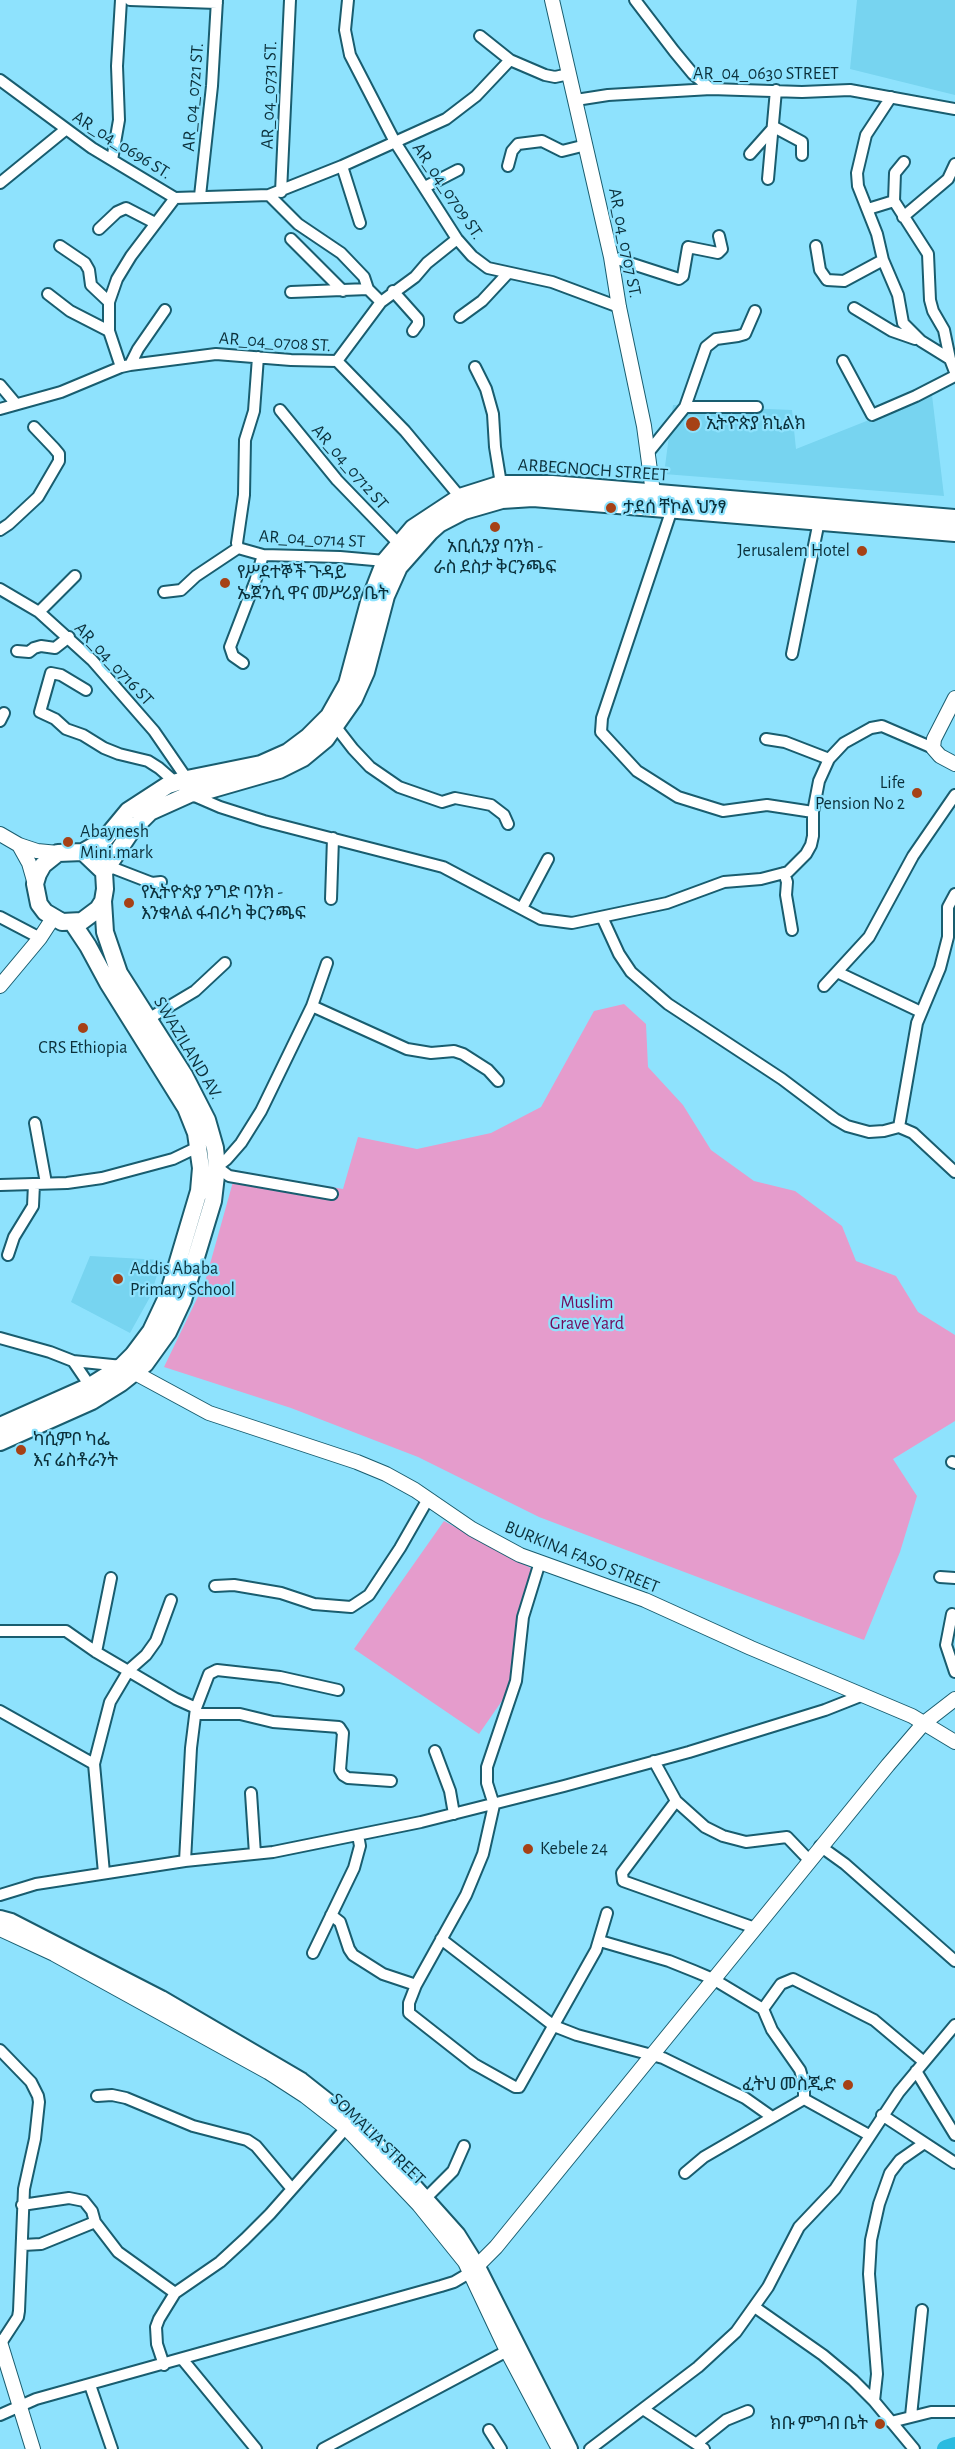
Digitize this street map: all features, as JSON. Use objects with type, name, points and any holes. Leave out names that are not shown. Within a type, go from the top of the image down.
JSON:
[{"type":"main road","name":"AR_04_0707 ST.","points":[[552,0],[611,257],[644,426],[654,500]]},
{"type":"main road","name":"ARBEGNOCH STREET","points":[[83,852],[104,840],[121,818],[136,805],[184,785],[261,764],[277,757],[308,737],[329,716],[347,684],[367,608],[385,561],[398,543],[426,517],[460,497],[501,484],[552,484],[654,500],[672,509],[955,532]]},
{"type":"main road","name":"ARBEGNOCH STREET","points":[[106,869],[139,821],[163,805],[184,785],[238,783],[279,770],[303,758],[326,739],[350,709],[366,672],[393,577],[419,542],[439,524],[478,505],[520,498],[654,500],[955,518]]},
{"type":"main road","points":[[955,698],[934,739],[933,748],[940,756],[955,764]]},
{"type":"main road","points":[[0,834],[19,846],[37,851],[83,852],[106,869],[103,901],[90,916],[72,922],[53,918],[39,903],[29,863],[19,846]]},
{"type":"main road","points":[[35,884],[43,865],[58,853]]},
{"type":"main road","name":"SWAZILAND AV.","points":[[0,1426],[145,1364],[162,1342],[183,1300],[208,1221],[217,1167],[212,1136],[200,1103],[119,974],[105,932],[103,901]]},
{"type":"main road","points":[[0,986],[40,938],[53,918]]},
{"type":"main road","name":"SWAZILAND AV.","points":[[0,1442],[92,1401],[128,1370],[151,1331],[168,1295],[199,1191],[201,1168],[196,1133],[186,1108],[72,922]]},
{"type":"main road","name":"BURKINA FASO STREET","points":[[128,1370],[209,1413],[370,1467],[399,1481],[485,1537],[520,1555],[628,1593],[924,1722],[955,1742]]},
{"type":"main road","points":[[474,2270],[496,2247],[820,1846],[924,1722],[955,1699]]},
{"type":"main road","points":[[0,1919],[11,1922],[161,1999],[301,2081],[363,2130],[422,2202],[457,2235],[569,2449]]},
{"type":"main road","name":"SOMALIA STREET","points":[[0,1929],[54,1954],[268,2072],[305,2096],[345,2128],[422,2202]]},
{"type":"main road","points":[[474,2270],[479,2293],[507,2351],[560,2449]]},
{"type":"main road","points":[[0,2343],[2,2360],[33,2449]]},
{"type":"street","points":[[112,160],[119,120],[117,66],[120,0]]},
{"type":"street","points":[[130,0],[217,2]]},
{"type":"street","name":"AR_04_0731 ST.","points":[[281,192],[290,0]]},
{"type":"street","name":"AR_04_0709 ST.","points":[[348,0],[345,30],[350,55],[395,142],[457,239],[480,264],[488,268],[552,282],[619,307]]},
{"type":"street","points":[[635,0],[693,74],[711,88]]},
{"type":"street","name":"AR_04_0721 ST.","points":[[200,196],[212,86],[217,2]]},
{"type":"street","points":[[480,36],[510,60],[545,75],[555,77],[569,74]]},
{"type":"street","name":"AR_04_0696 ST.","points":[[0,80],[24,95],[65,129],[176,198],[268,195],[281,192],[342,166],[462,109],[510,60]]},
{"type":"street","name":"AR_04_0630 STREET","points":[[576,100],[617,94],[711,88],[802,92],[850,90],[955,109]]},
{"type":"street","points":[[768,179],[776,90]]},
{"type":"street","points":[[891,97],[866,135],[860,156],[857,181],[877,234],[883,260],[898,295],[903,323],[921,341]]},
{"type":"street","points":[[750,154],[774,127]]},
{"type":"street","points":[[774,127],[802,142],[802,155]]},
{"type":"street","points":[[0,183],[65,129]]},
{"type":"street","points":[[754,130],[758,144]]},
{"type":"street","points":[[508,166],[512,151],[518,144],[542,141],[562,151],[586,145]]},
{"type":"street","points":[[843,361],[870,414],[874,416],[955,374],[944,330],[933,311],[930,300],[928,254],[894,201],[895,174],[904,162]]},
{"type":"street","points":[[903,218],[948,179],[955,164]]},
{"type":"street","points":[[342,166],[360,223]]},
{"type":"street","points":[[425,188],[458,171]]},
{"type":"street","points":[[268,195],[298,224],[340,253],[364,277],[368,288],[381,302]]},
{"type":"street","points":[[165,310],[125,366],[109,331],[109,302],[117,279],[155,223],[176,198]]},
{"type":"street","points":[[868,209],[894,201]]},
{"type":"street","points":[[99,229],[117,212],[126,208],[155,223]]},
{"type":"street","points":[[611,257],[680,279],[683,276],[688,247],[718,253],[722,249],[719,236]]},
{"type":"street","points":[[291,239],[343,291]]},
{"type":"street","points":[[337,361],[381,302],[393,291],[416,277],[427,263],[457,239]]},
{"type":"street","points":[[60,246],[85,263],[89,270],[91,285],[109,302]]},
{"type":"street","points":[[816,246],[820,270],[827,280],[844,280],[883,260]]},
{"type":"street","points":[[460,317],[482,301],[508,273]]},
{"type":"street","points":[[291,292],[368,288]]},
{"type":"street","points":[[393,291],[418,320],[413,331]]},
{"type":"street","points":[[48,294],[70,311],[109,331]]},
{"type":"street","points":[[854,308],[892,331],[921,341],[950,359]]},
{"type":"street","points":[[647,454],[685,407],[706,347],[713,340],[745,334],[755,311]]},
{"type":"street","name":"AR_04_0708 ST.","points":[[0,409],[61,392],[125,366],[216,354],[337,361],[405,430],[460,497]]},
{"type":"street","points":[[237,546],[244,495],[245,440],[254,411],[258,357]]},
{"type":"street","points":[[475,367],[486,389],[493,414],[501,484]]},
{"type":"street","points":[[0,384],[16,404]]},
{"type":"street","points":[[685,407],[757,407]]},
{"type":"street","name":"AR_04_0712 ST","points":[[280,410],[338,480],[398,543]]},
{"type":"street","points":[[0,530],[38,497],[59,461],[59,454],[34,427]]},
{"type":"street","points":[[672,509],[602,718],[601,732],[637,771],[678,797],[723,811],[767,805],[813,812]]},
{"type":"street","points":[[792,654],[819,521]]},
{"type":"street","name":"AR_04_0714 ST","points":[[165,592],[181,590],[237,546],[263,555],[385,561]]},
{"type":"street","points":[[243,663],[233,656],[230,646],[263,555]]},
{"type":"street","points":[[39,612],[75,576]]},
{"type":"street","name":"AR_04_0716 ST","points":[[0,589],[39,612],[69,637],[136,709],[166,747],[184,785]]},
{"type":"street","points":[[17,651],[29,652],[41,646],[55,648],[69,637]]},
{"type":"street","points":[[86,690],[61,675],[51,673],[40,712],[55,719],[66,729],[83,735],[104,748],[148,761],[184,785],[246,816],[443,867],[541,919],[572,923],[677,900],[724,882],[761,879],[784,873],[802,858],[811,844],[813,812],[819,781],[829,759],[844,743],[879,726],[933,748]]},
{"type":"street","points":[[336,727],[352,749],[370,767],[399,787],[442,802],[455,798],[491,805],[504,815],[508,824]]},
{"type":"street","points":[[766,739],[785,742],[829,759]]},
{"type":"street","points":[[824,987],[869,937],[913,856],[955,795]]},
{"type":"street","points":[[331,899],[333,838]]},
{"type":"street","points":[[522,908],[548,859]]},
{"type":"street","points":[[106,869],[152,883],[161,882]]},
{"type":"street","points":[[784,873],[792,930]]},
{"type":"street","points":[[899,1127],[914,1036],[921,1012],[940,968],[948,937],[948,907],[955,894]]},
{"type":"street","points":[[0,916],[40,938]]},
{"type":"street","points":[[602,917],[619,954],[631,972],[686,1017],[759,1063],[847,1126],[869,1132],[899,1127],[913,1133],[955,1173]]},
{"type":"street","points":[[147,1019],[195,992],[225,963]]},
{"type":"street","points":[[327,963],[312,1006],[256,1120],[233,1153],[217,1167],[229,1176],[332,1194]]},
{"type":"street","points":[[837,972],[921,1012]]},
{"type":"street","points":[[312,1006],[407,1049],[431,1053],[454,1051],[462,1053],[488,1070],[498,1081]]},
{"type":"street","points":[[35,1123],[46,1183]]},
{"type":"street","points":[[0,1185],[102,1178],[173,1159],[198,1148]]},
{"type":"street","points":[[8,1255],[14,1237],[33,1206],[34,1184]]},
{"type":"street","points":[[0,1338],[73,1361],[128,1370]]},
{"type":"street","points":[[73,1361],[90,1386]]},
{"type":"street","points":[[216,1586],[234,1585],[281,1593],[314,1604],[351,1607],[369,1595],[400,1548],[428,1499]]},
{"type":"street","points":[[540,1562],[522,1617],[516,1681],[487,1767],[487,1783],[494,1805],[479,1867],[416,1985],[408,2010],[411,2015],[431,2028],[474,2064],[516,2087],[525,2077],[600,1941],[607,1913]]},
{"type":"street","points":[[940,1577],[955,1578]]},
{"type":"street","points":[[96,1652],[111,1578]]},
{"type":"street","points":[[104,1873],[94,1764],[110,1702],[129,1670],[146,1655],[156,1641],[171,1600]]},
{"type":"street","points":[[952,1614],[946,1645],[955,1672]]},
{"type":"street","points":[[0,1631],[63,1630],[196,1711],[240,1714],[273,1722],[339,1727],[344,1733],[340,1770],[343,1775],[348,1778],[392,1781]]},
{"type":"street","points":[[185,1861],[196,1711],[207,1677],[214,1670],[288,1678],[338,1689]]},
{"type":"street","points":[[0,1895],[36,1884],[104,1873],[255,1854],[358,1835],[494,1805],[768,1728],[862,1695]]},
{"type":"street","points":[[0,1711],[72,1754],[94,1764]]},
{"type":"street","points":[[435,1751],[450,1791],[454,1814]]},
{"type":"street","points":[[654,1761],[676,1801],[713,1832],[747,1842],[787,1837],[809,1860]]},
{"type":"street","points":[[251,1793],[255,1854]]},
{"type":"street","points":[[676,1801],[622,1873],[622,1879],[654,1894],[692,1904],[755,1928]]},
{"type":"street","points":[[313,1953],[357,1859],[360,1846],[358,1835]]},
{"type":"street","points":[[820,1846],[845,1864],[955,1961]]},
{"type":"street","points":[[331,1915],[340,1922],[349,1949],[353,1954],[383,1974],[416,1985]]},
{"type":"street","points":[[441,1939],[554,2026],[578,2035],[652,2054],[746,2098],[772,2116]]},
{"type":"street","points":[[600,1941],[669,1961],[713,1979],[763,2009],[772,2030],[800,2070],[804,2084],[804,2099]]},
{"type":"street","points":[[763,2009],[781,1984],[794,1979],[874,2020],[924,2062]]},
{"type":"street","points":[[590,2449],[717,2351],[736,2332],[756,2308],[797,2231],[835,2189],[882,2115],[955,2025]]},
{"type":"street","points":[[0,2050],[31,2082],[38,2096],[35,2139],[22,2205],[20,2311],[0,2343]]},
{"type":"street","points":[[916,2071],[955,2135]]},
{"type":"street","points":[[96,2096],[118,2096],[193,2126],[247,2140],[256,2146],[292,2189]]},
{"type":"street","points":[[685,2173],[704,2157],[804,2099]]},
{"type":"street","points":[[804,2099],[869,2135]]},
{"type":"street","points":[[882,2115],[955,2163]]},
{"type":"street","points":[[164,2365],[157,2344],[156,2327],[175,2293],[226,2257],[270,2214],[345,2128]]},
{"type":"street","points":[[874,2400],[877,2365],[869,2257],[879,2204],[890,2172],[900,2160],[923,2144]]},
{"type":"street","points":[[422,2202],[456,2166],[464,2146]]},
{"type":"street","points":[[22,2205],[69,2198],[80,2199],[88,2205],[95,2222],[124,2257],[175,2293]]},
{"type":"street","points":[[23,2245],[41,2244],[95,2222]]},
{"type":"street","points":[[0,2415],[19,2405],[454,2282],[474,2270]]},
{"type":"street","points":[[756,2308],[823,2355],[874,2400],[914,2449]]},
{"type":"street","points":[[911,2416],[922,2310]]},
{"type":"street","points":[[323,2449],[507,2351]]},
{"type":"street","points":[[183,2360],[256,2449]]},
{"type":"street","points":[[90,2385],[112,2449]]},
{"type":"street","points":[[643,2409],[700,2447],[726,2420],[748,2410]]},
{"type":"street","points":[[891,2422],[941,2411],[955,2412]]},
{"type":"street","points":[[489,2430],[501,2449]]},
{"type":"shaded area","points":[[857,0],[955,0],[955,95],[850,69]]},
{"type":"shaded area","points":[[932,395],[944,496],[664,474],[673,405],[792,410],[796,449]]},
{"type":"shaded area","name":"Addis Ababa Primary School","points":[[90,1256],[162,1260],[150,1297],[130,1333],[71,1302]]},
{"type":"green space","name":"Muslim Grave Yard","points":[[624,1004],[646,1024],[648,1067],[683,1105],[711,1150],[754,1181],[795,1191],[842,1226],[856,1261],[896,1276],[918,1312],[955,1335],[955,1421],[893,1459],[917,1496],[900,1552],[864,1640],[539,1517],[418,1457],[291,1408],[164,1367],[205,1282],[236,1171],[343,1189],[358,1137],[417,1149],[491,1133],[541,1107],[594,1011]]},
{"type":"green space","points":[[444,1521],[540,1573],[519,1621],[515,1682],[479,1734],[354,1649]]},
{"type":"waterway","points":[[946,2449],[955,2446]]},
{"type":"place","name":"ኢትዮጵያ ክኒልክ","points":[[693,424]]},
{"type":"place","name":"ታደሰ ቸኮል ህንፃ","points":[[611,508]]},
{"type":"place","name":"አቢሲንያ ባንክ - ራስ ደስታ ቅርንጫፍ","points":[[495,527]]},
{"type":"place","name":"Jerusalem Hotel","points":[[862,551]]},
{"type":"place","name":"የሥደተኞች ጉዳይ ኤጀንሲ ዋና መሥሪያ ቤት","points":[[225,583]]},
{"type":"place","name":"Life Pension No 2","points":[[917,793]]},
{"type":"place","name":"Abaynesh Mini.mark","points":[[68,842]]},
{"type":"place","name":"የኢትዮጵያ ንግድ ባንክ - እንቁላል ፋብሪካ ቅርንጫፍ","points":[[129,903]]},
{"type":"place","name":"CRS Ethiopia","points":[[83,1028]]},
{"type":"place","name":"Addis Ababa Primary School","points":[[118,1279]]},
{"type":"place","name":"ካሲምቦ ካፌ እና ሬስቶራንት","points":[[21,1450]]},
{"type":"place","name":"Kebele 24","points":[[528,1849]]},
{"type":"place","name":"ፈትህ መስጂድ","points":[[848,2085]]},
{"type":"place","name":"ክቡ ምግብ ቤት","points":[[880,2424]]}]
